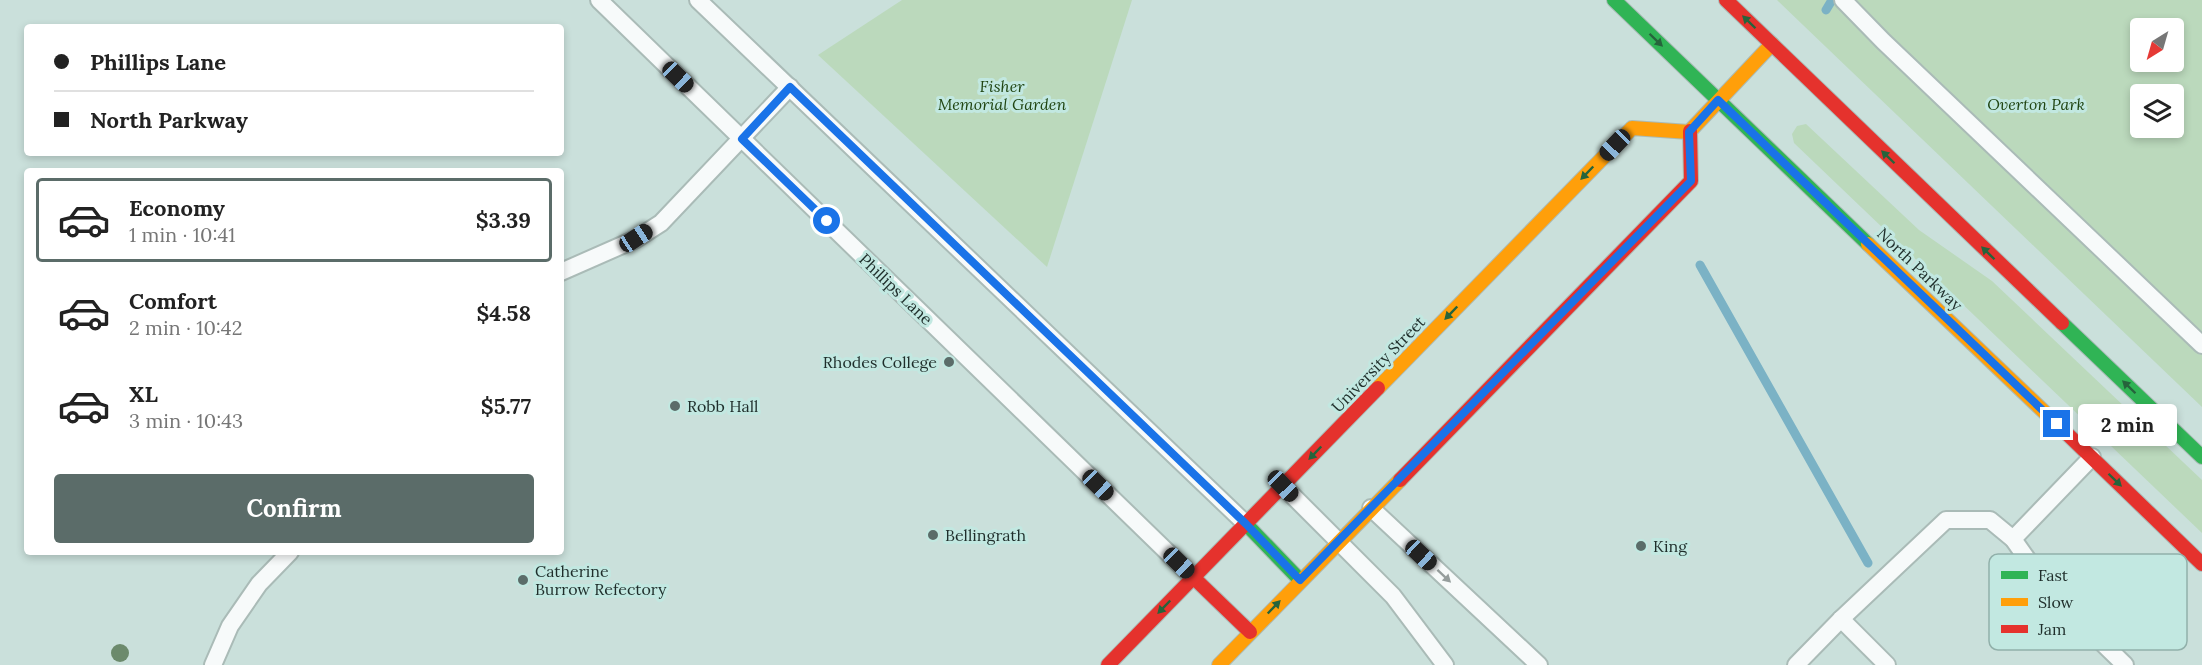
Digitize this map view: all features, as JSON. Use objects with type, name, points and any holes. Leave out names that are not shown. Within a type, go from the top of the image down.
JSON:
[{"type":"main road","name":"North Parkway","points":[[1614,0],[2202,564]]},
{"type":"main road","points":[[1726,0],[2202,457]]},
{"type":"main road","points":[[1219,665],[1691,181],[1689,132],[1772,44]]},
{"type":"main road","name":"University Street","points":[[1108,665],[1632,128],[1689,132]]},
{"type":"main road","points":[[1246,524],[1300,580]]},
{"type":"main road","points":[[1193,578],[1250,632]]},
{"type":"lane","name":"Phillips Lane","points":[[599,0],[1193,578]]},
{"type":"lane","points":[[698,0],[1246,524]]},
{"type":"lane","points":[[1843,0],[1883,42],[2202,345]]},
{"type":"lane","points":[[564,271],[636,238],[661,223],[790,87]]},
{"type":"lane","points":[[2013,539],[2092,457]]},
{"type":"lane","points":[[1283,486],[1393,596],[1445,665]]},
{"type":"lane","points":[[1371,508],[1539,665]]},
{"type":"lane","points":[[1796,665],[1946,520],[1990,520],[2013,539],[2024,554]]},
{"type":"lane","points":[[213,665],[230,626],[259,584],[287,555]]},
{"type":"lane","points":[[1841,619],[1887,665]]},
{"type":"lane","points":[[2110,650],[2125,665]]},
{"type":"green space","name":"Fisher Memorial Garden","points":[[902,0],[1132,0],[1047,267],[818,55]]},
{"type":"green space","name":"Overton Park","points":[[1777,0],[2202,0],[2202,407]]},
{"type":"green space","points":[[1806,124],[1919,230],[1992,281],[2202,480],[2202,533],[1794,143],[1792,134],[1797,126]]},
{"type":"waterway","points":[[1826,10],[1832,0]]},
{"type":"waterway","points":[[1700,265],[1868,563]]},
{"type":"traffic: fast","points":[[1614,0],[1868,244]]},
{"type":"traffic: fast","points":[[2062,323],[2202,457]]},
{"type":"traffic: fast","points":[[1246,524],[1300,580]]},
{"type":"traffic: slow","points":[[1690,131],[1772,44]]},
{"type":"traffic: slow","points":[[1378,388],[1632,128],[1689,132]]},
{"type":"traffic: slow","points":[[1868,244],[2059,426]]},
{"type":"traffic: slow","points":[[1219,665],[1400,480]]},
{"type":"traffic: jam","points":[[1726,0],[2062,323]]},
{"type":"traffic: jam","points":[[1400,480],[1691,181],[1690,131]]},
{"type":"traffic: jam","points":[[1108,665],[1378,388]]},
{"type":"traffic: jam","points":[[2059,426],[2202,564]]},
{"type":"traffic: jam","points":[[1193,577],[1250,632]]},
{"type":"place","name":"Rhodes College","points":[[949,362]]},
{"type":"place","name":"Robb Hall","points":[[675,406]]},
{"type":"place","name":"Bellingrath","points":[[933,535]]},
{"type":"place","name":"King","points":[[1641,546]]},
{"type":"place","name":"Catherine Burrow Refectory","points":[[523,580]]},
{"type":"route","points":[[827,221],[742,139],[790,87],[1246,524],[1300,580],[1691,181],[1689,132],[1718,100],[2057,424]]}]
